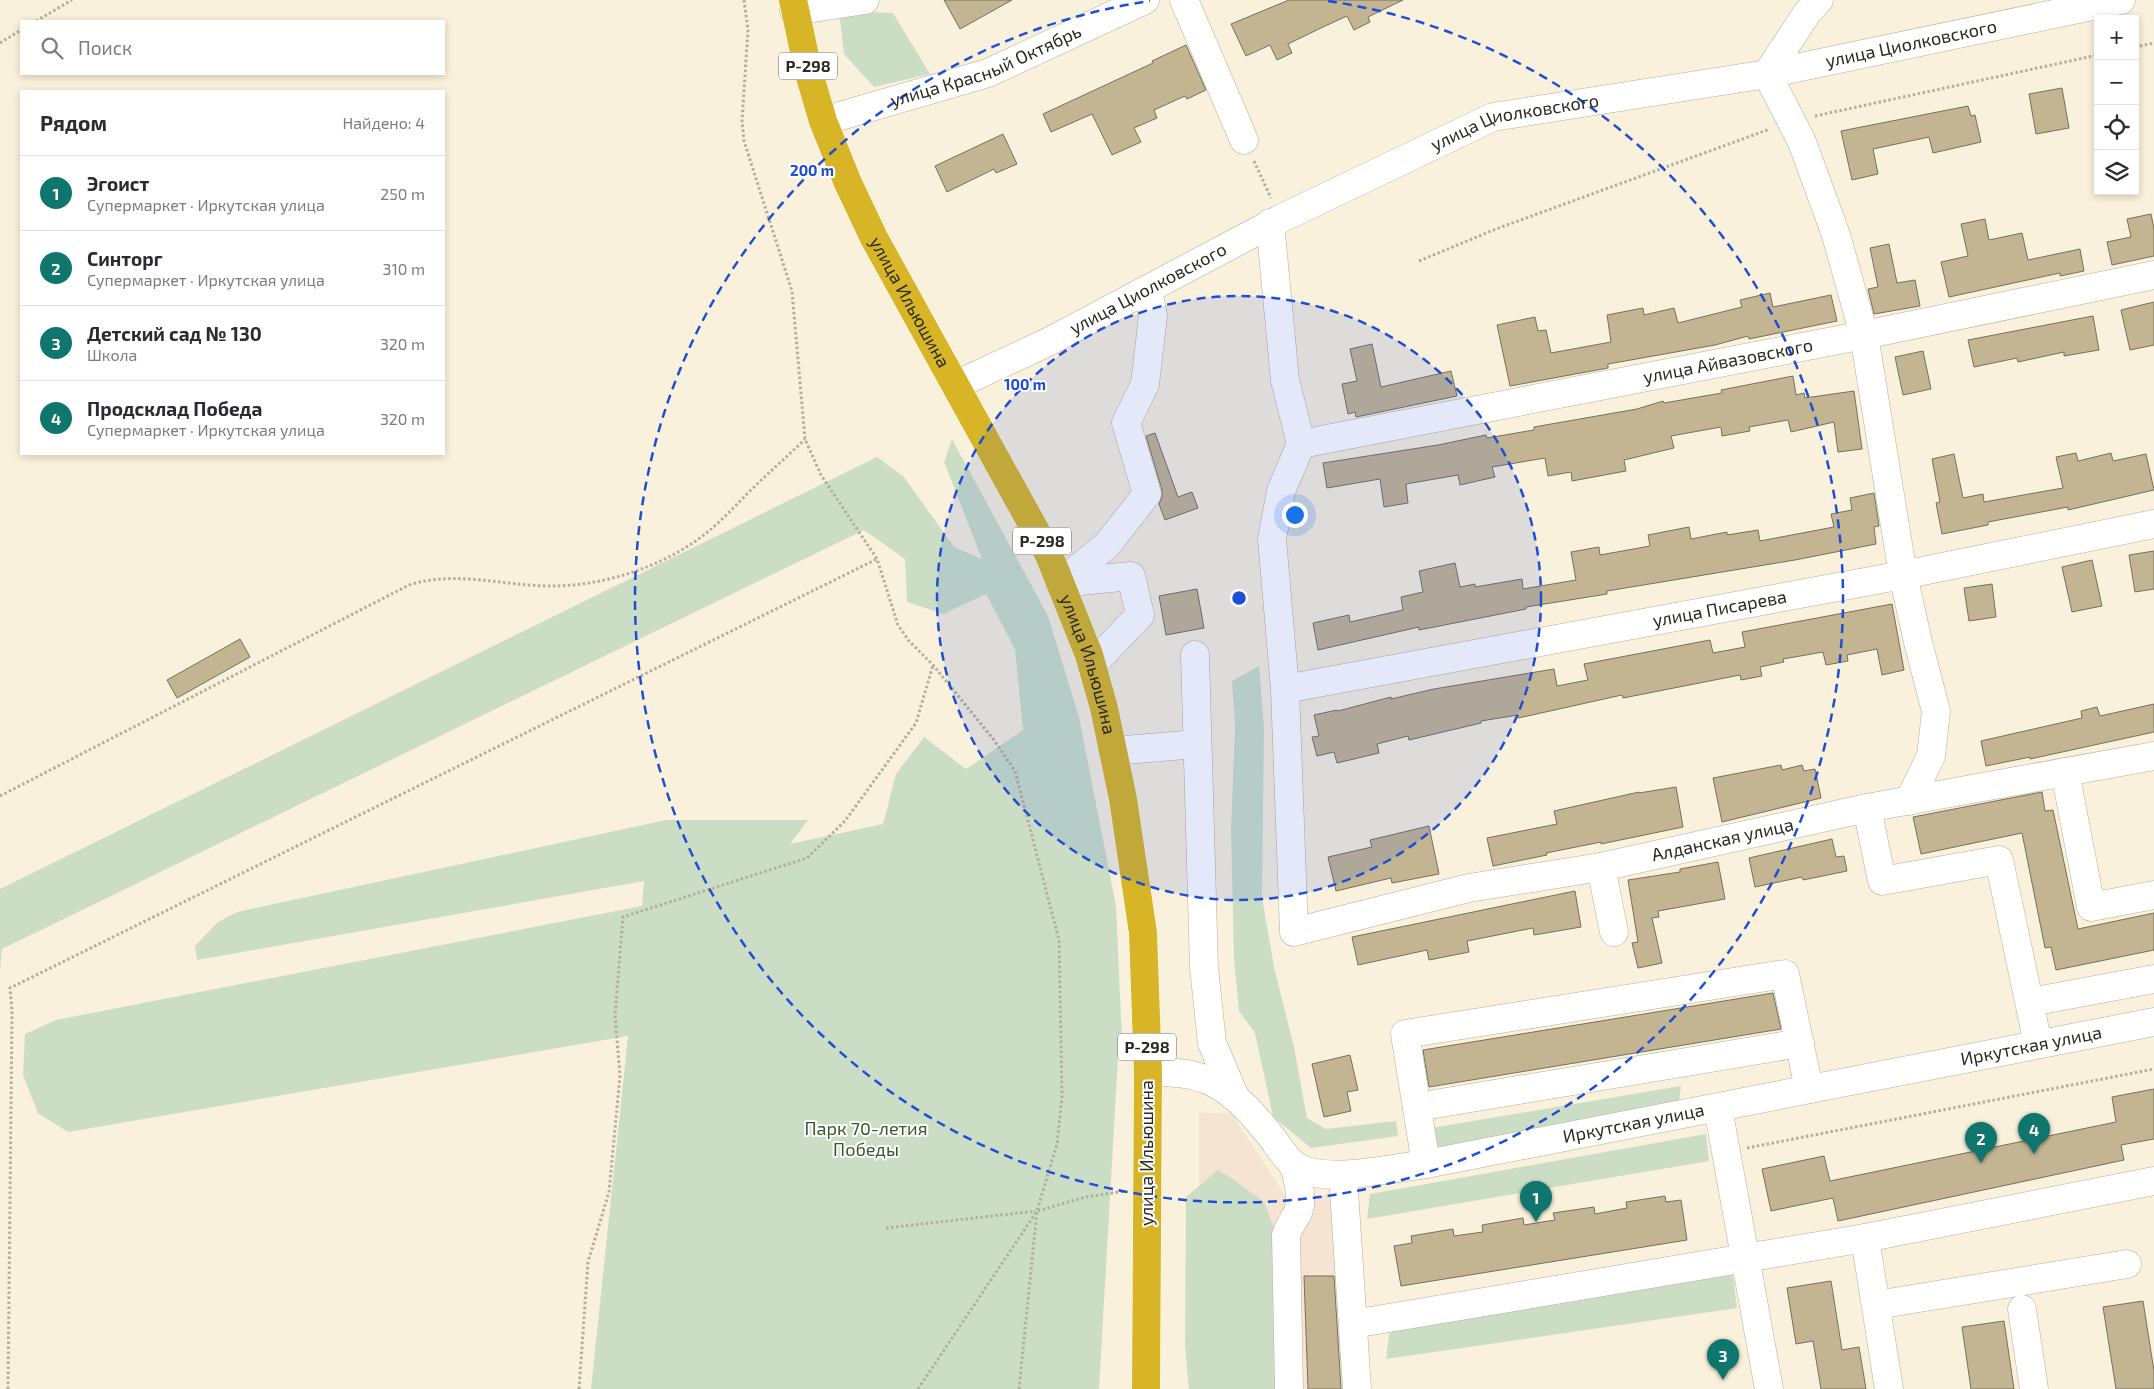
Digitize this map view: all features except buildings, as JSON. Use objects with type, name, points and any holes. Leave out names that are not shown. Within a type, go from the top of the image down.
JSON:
[{"type":"highway","name":"улица Ильюшина","points":[[794,6],[823,121],[848,183],[874,238],[1050,555],[1092,665],[1114,751],[1132,852],[1143,932],[1148,1073],[1146,1389]]},
{"type":"street","points":[[794,6],[865,0]]},
{"type":"street","name":"улица Красный Октябрь","points":[[823,121],[988,73],[1145,0]]},
{"type":"street","points":[[1184,0],[1244,140]]},
{"type":"street","points":[[1818,0],[1807,12],[1767,74],[1802,142],[1836,235],[1864,335],[1903,575],[1936,711],[1931,756],[1909,801]]},
{"type":"street","name":"улица Циолковского","points":[[956,385],[1048,342],[1275,221],[1493,117],[1767,74],[2121,0]]},
{"type":"street","points":[[1275,221],[1286,380],[1301,444],[1281,491],[1272,539],[1285,689]]},
{"type":"street","name":"улица Айвазовского","points":[[1301,444],[1864,335],[2154,276]]},
{"type":"street","points":[[1060,583],[1107,544],[1148,494],[1126,423],[1145,384],[1153,316],[1148,290]]},
{"type":"street","name":"улица Писарева","points":[[1285,689],[1903,575],[2154,524]]},
{"type":"street","points":[[1060,583],[1131,576],[1140,615],[1092,665]]},
{"type":"street","points":[[1195,655],[1204,968],[1212,1043],[1234,1095]]},
{"type":"street","name":"Алданская улица","points":[[1285,689],[1294,932],[1469,888],[1602,867],[1867,808],[2154,756]]},
{"type":"street","points":[[1114,751],[1197,744]]},
{"type":"street","points":[[2065,772],[2091,907],[2154,895]]},
{"type":"street","points":[[1867,808],[1882,881],[1999,860],[2038,1044]]},
{"type":"street","points":[[1602,867],[1614,932]]},
{"type":"street","points":[[1426,1164],[1405,1034],[1785,974],[1810,1088]]},
{"type":"street","points":[[2030,1002],[2154,979]]},
{"type":"street","name":"Иркутская улица","points":[[1294,1165],[1318,1173],[1343,1175],[1426,1164],[2154,1022]]},
{"type":"street","points":[[1417,1107],[1800,1043]]},
{"type":"street","points":[[1148,1073],[1168,1071],[1213,1081],[1245,1105],[1294,1165],[1300,1194],[1298,1212],[1290,1223],[1286,1235],[1289,1389]]},
{"type":"street","points":[[1718,1108],[1768,1389]]},
{"type":"street","points":[[1343,1175],[1357,1389]]},
{"type":"street","points":[[1353,1324],[1865,1238],[2154,1181]]},
{"type":"street","points":[[1865,1238],[1889,1389]]},
{"type":"street","points":[[1876,1305],[2127,1264]]},
{"type":"street","points":[[2022,1309],[2034,1389]]},
{"type":"path","points":[[38,20],[72,0]]},
{"type":"path","points":[[744,0],[748,30],[742,121],[744,141],[792,291],[806,439],[821,475],[877,559],[898,625],[909,641],[933,665],[994,740],[1015,771],[1059,940],[1062,1097],[1058,1144],[1036,1211],[1019,1389]]},
{"type":"path","points":[[0,43],[20,31]]},
{"type":"path","points":[[2139,46],[2154,43]]},
{"type":"path","points":[[1419,260],[1496,229],[1791,121],[2094,56]]},
{"type":"path","points":[[1244,140],[1275,221]]},
{"type":"path","points":[[0,796],[409,585],[428,579],[450,577],[552,586],[602,580],[638,571],[697,540],[722,520],[806,439]]},
{"type":"path","points":[[8,1389],[12,1011],[10,988],[877,559]]},
{"type":"path","points":[[579,1389],[588,1262],[609,1192],[620,1076],[616,1015],[623,917],[807,858],[845,821],[916,723],[933,665]]},
{"type":"path","points":[[1725,1152],[2154,1069]]},
{"type":"path","points":[[886,1228],[1036,1211],[1086,1196],[1147,1187]]},
{"type":"path","points":[[918,1389],[1036,1211]]},
{"type":"shaded area","points":[[1199,1112],[1232,1114],[1287,1199],[1357,1192],[1368,1389],[1199,1389]]},
{"type":"green space","points":[[839,11],[893,13],[930,74],[874,87],[844,54]]},
{"type":"green space","name":"Парк 70-летия Победы","points":[[952,439],[1048,616],[1079,717],[1116,906],[1122,1041],[1119,1040],[1099,1389],[591,1389],[628,1036],[68,1132],[38,1113],[23,1075],[25,1034],[56,1020],[642,906],[644,881],[197,960],[195,946],[218,922],[237,912],[666,820],[808,820],[790,844],[883,824],[896,774],[924,737],[966,769],[1023,730],[1015,649],[986,594],[943,614],[907,602],[905,559],[864,530],[2,949],[0,971],[0,889],[877,457],[904,477],[954,547],[982,559],[944,462]]},
{"type":"green space","points":[[1259,666],[1264,728],[1262,897],[1274,967],[1294,1047],[1307,1118],[1326,1129],[1396,1121],[1398,1136],[1311,1148],[1273,1117],[1255,1033],[1239,1011],[1234,959],[1231,829],[1235,726],[1232,681]]},
{"type":"green space","points":[[1681,1086],[1679,1102],[1433,1148],[1431,1128]]},
{"type":"green space","points":[[1706,1134],[1709,1161],[1367,1219],[1370,1194]]},
{"type":"green space","points":[[1218,1170],[1264,1202],[1281,1245],[1285,1389],[1189,1389],[1185,1347],[1186,1197]]},
{"type":"green space","points":[[1733,1275],[1737,1308],[1386,1359],[1390,1327]]},
{"type":"place","name":"Продсклад Победа","points":[[2034,1154]]},
{"type":"place","name":"Синторг","points":[[1981,1163]]},
{"type":"place","name":"Эгоист","points":[[1536,1222]]},
{"type":"place","name":"Детский сад № 130","points":[[1723,1380]]}]
